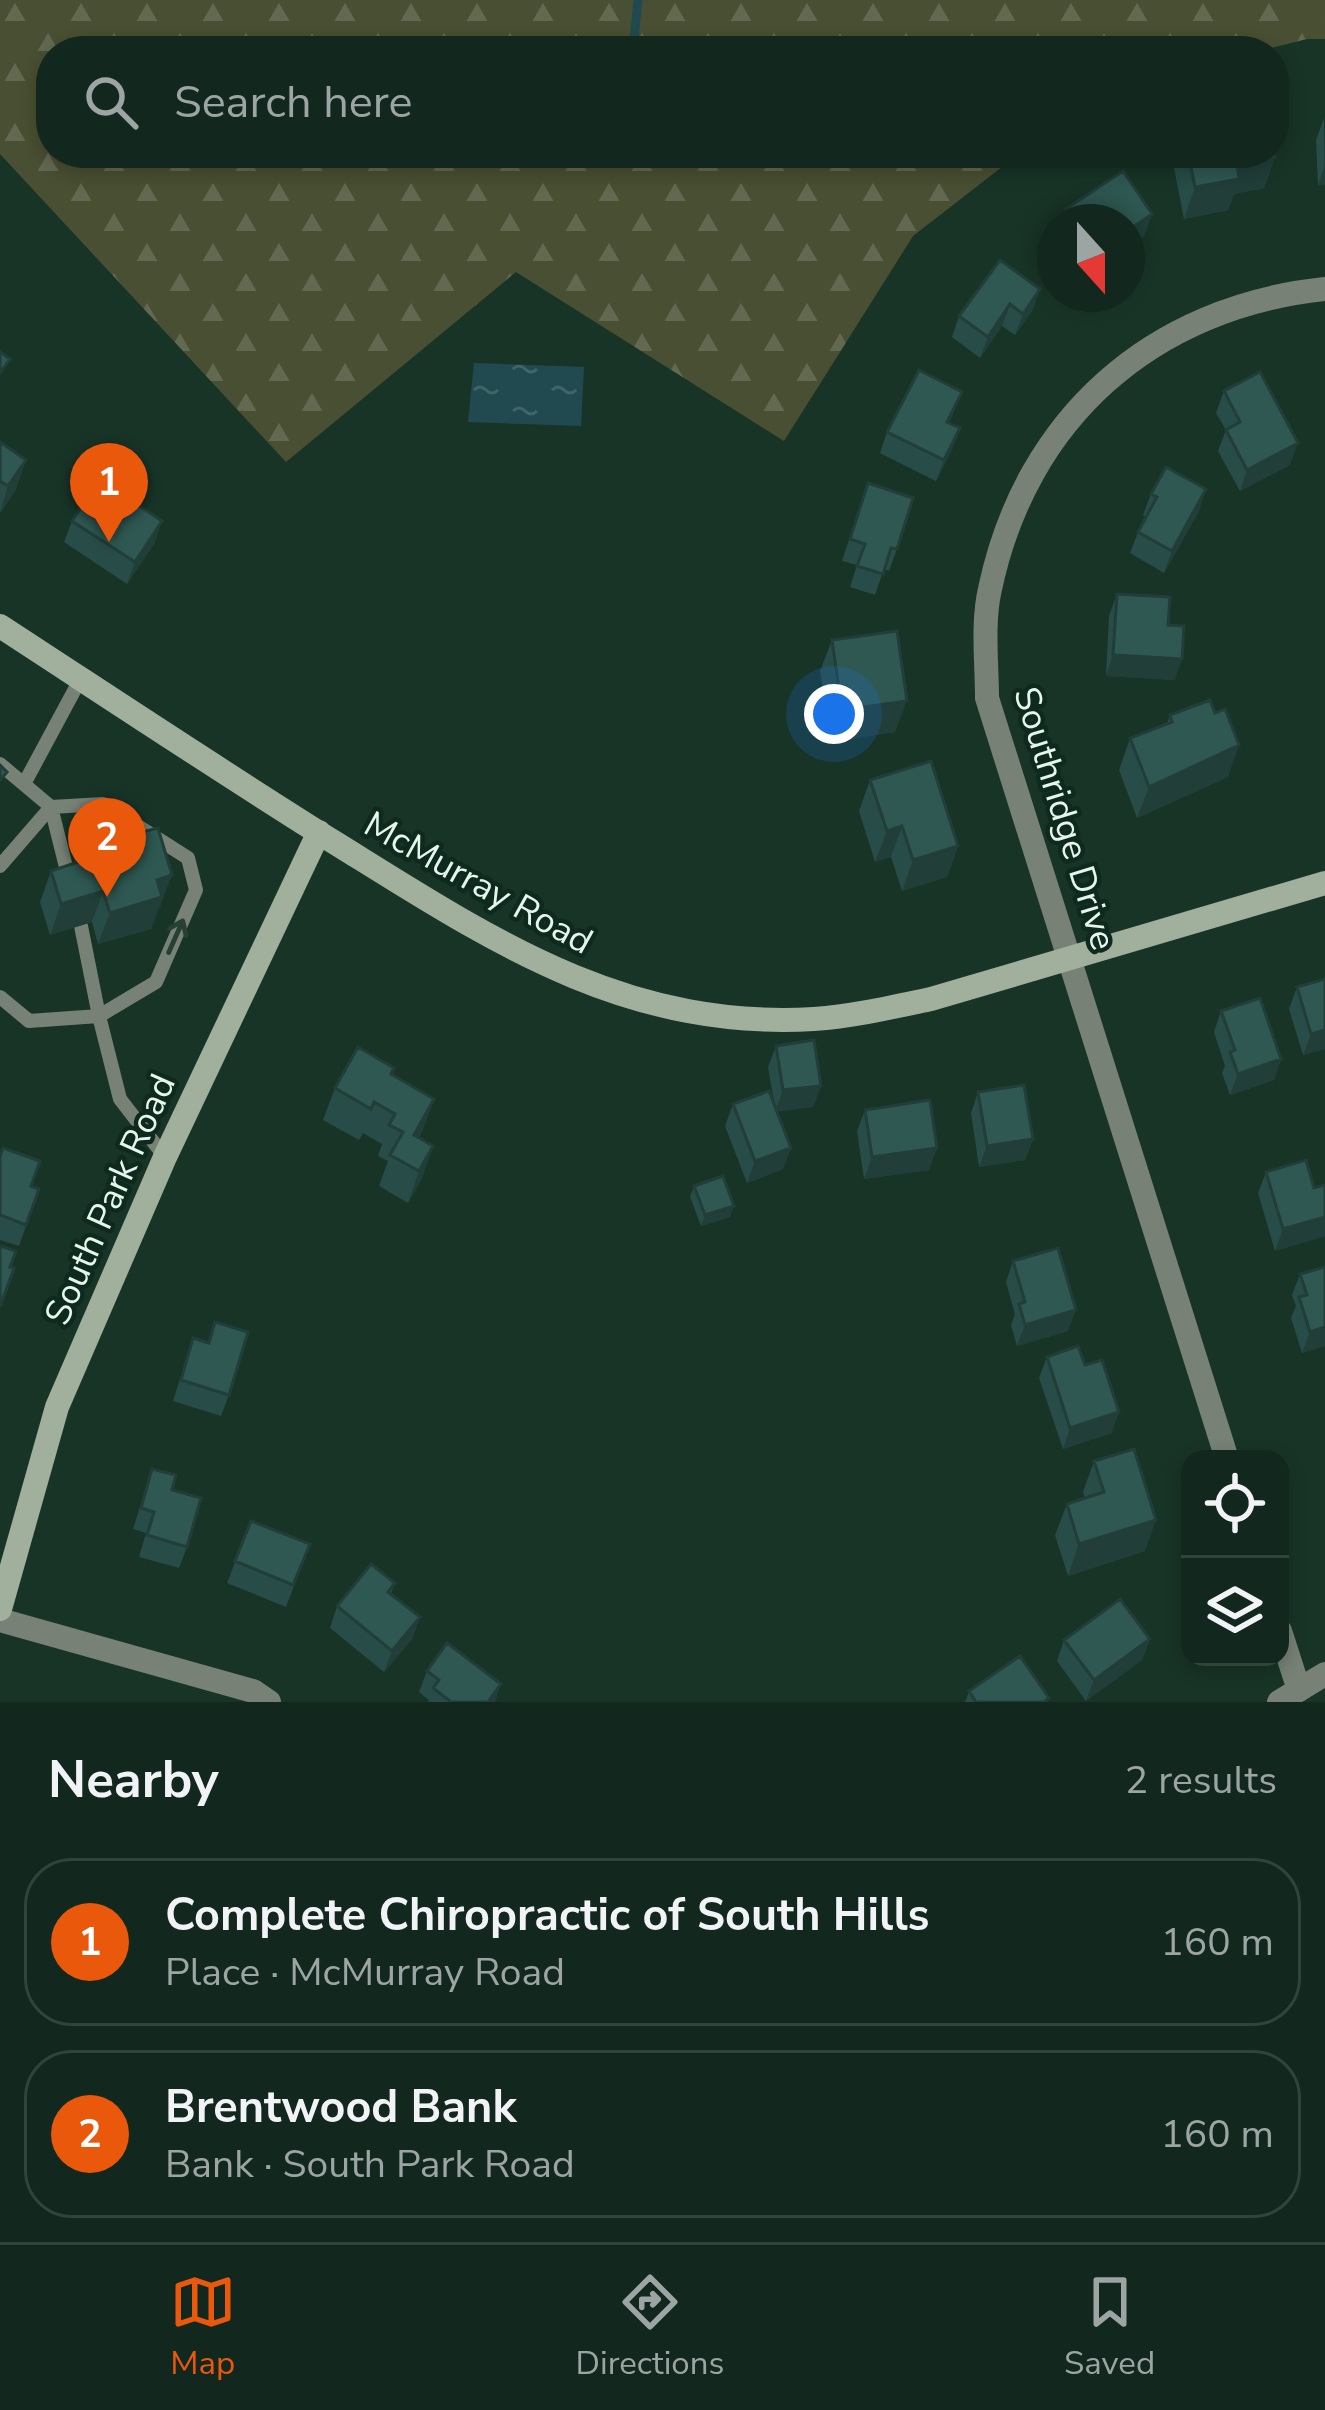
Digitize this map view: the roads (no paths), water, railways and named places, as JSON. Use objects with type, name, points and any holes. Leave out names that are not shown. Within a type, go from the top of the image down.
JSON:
[{"type":"main road","name":"McMurray Road","points":[[0,626],[319,832],[516,952],[612,993],[703,1013],[815,1019],[874,1011],[1325,884]]},
{"type":"main road","name":"South Park Road","points":[[0,1609],[57,1407],[165,1157],[319,832]]},
{"type":"street","name":"Southridge Drive","points":[[1224,1450],[987,698],[988,593],[1013,506],[1059,433],[1119,367],[1195,320],[1286,293],[1325,289]]},
{"type":"street","points":[[0,1620],[253,1691],[268,1702]]},
{"type":"street","points":[[1285,1666],[1289,1696],[1325,1674]]},
{"type":"lane","points":[[24,784],[81,678]]},
{"type":"lane","points":[[0,764],[51,807],[72,892]]},
{"type":"lane","points":[[0,866],[51,807],[103,804],[188,859],[196,890],[156,982],[99,1016],[29,1021],[0,997]]},
{"type":"lane","points":[[81,926],[120,1099],[165,1157]]},
{"type":"water","points":[[474,363],[584,367],[581,426],[468,422]]},
{"type":"waterway","points":[[634,36],[638,0]]},
{"type":"place","name":"Complete Chiropractic of South Hills","points":[[109,542]]},
{"type":"place","name":"Brentwood Bank","points":[[107,897]]}]
